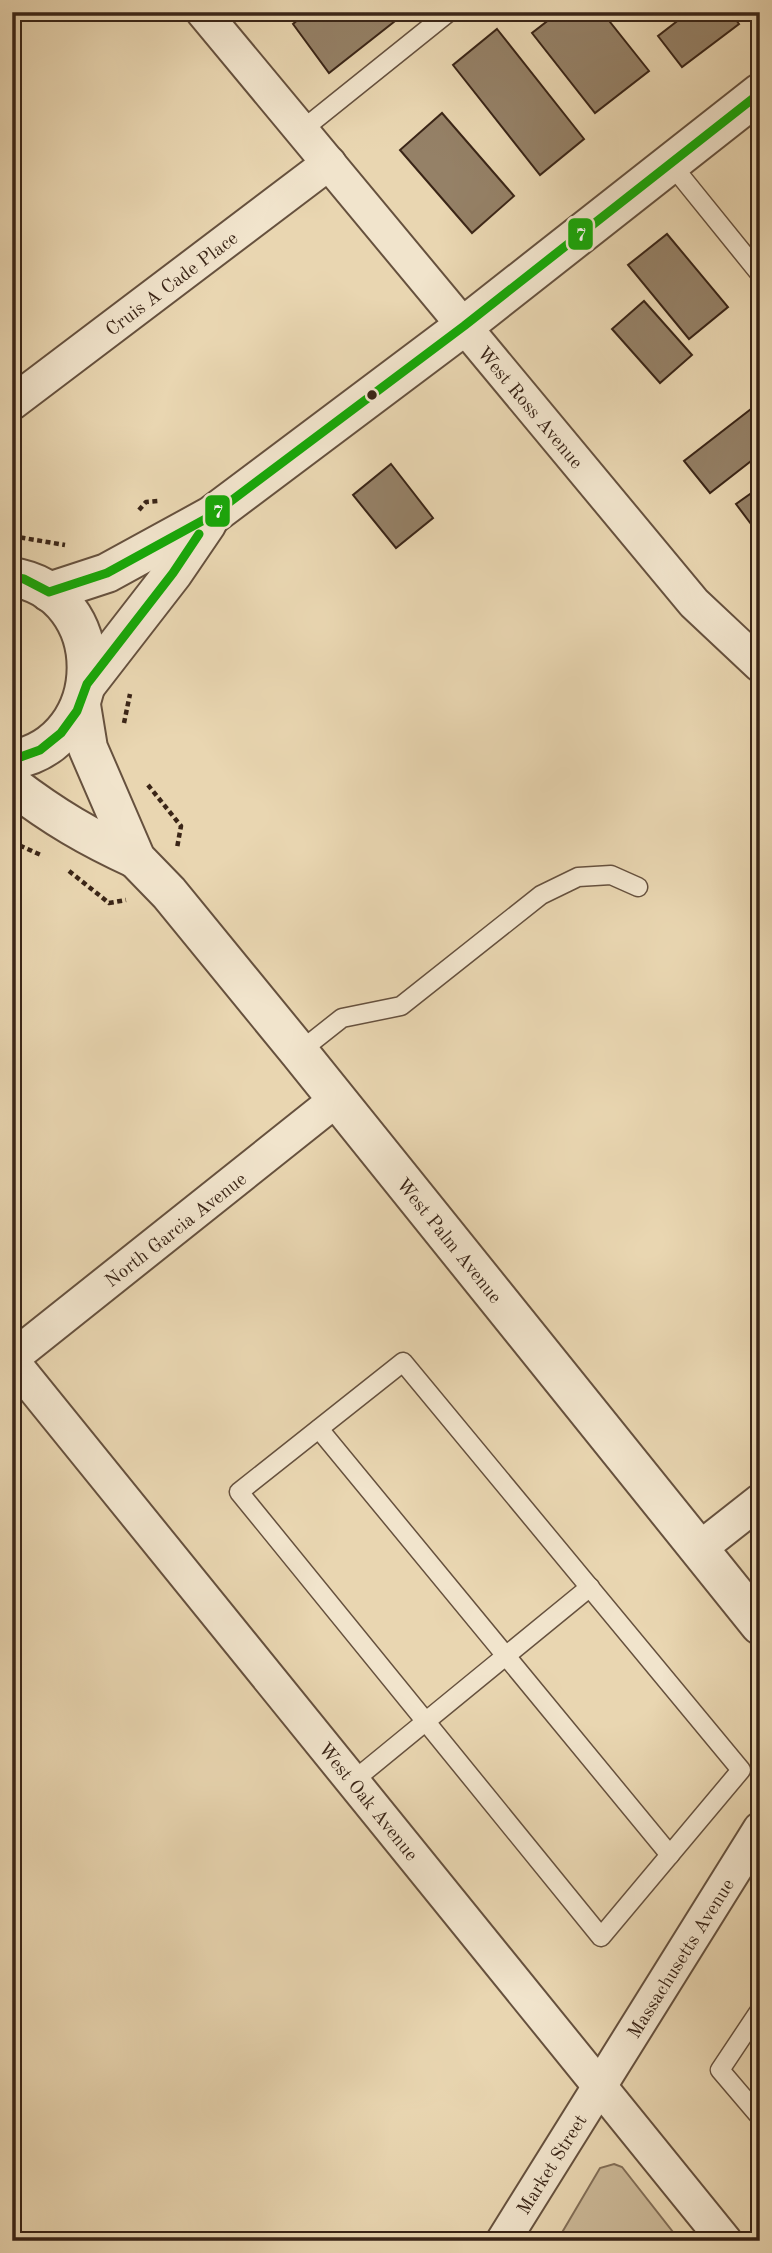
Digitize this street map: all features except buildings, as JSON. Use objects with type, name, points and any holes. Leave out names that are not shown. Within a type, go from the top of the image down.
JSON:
[{"type":"street","name":"West Ross Avenue","points":[[203,12],[694,603],[760,665]]},
{"type":"street","points":[[12,577],[24,579],[49,592],[107,573],[211,516],[464,326],[760,93]]},
{"type":"street","name":"Cruis A Cade Place","points":[[12,403],[329,163]]},
{"type":"street","points":[[12,760],[26,757],[50,744],[70,724],[84,694],[173,573],[211,516]]},
{"type":"street","name":"West Palm Avenue","points":[[49,592],[64,606],[76,623],[84,642],[88,663],[84,694],[88,748],[136,859]]},
{"type":"street","name":"West Palm Avenue","points":[[21,797],[89,838],[136,859],[169,892],[760,1625]]},
{"type":"street","name":"North Garcia Avenue","points":[[12,1359],[337,1099]]},
{"type":"street","name":"West Oak Avenue","points":[[12,1359],[725,2241]]},
{"type":"street","points":[[699,1549],[760,1501]]},
{"type":"street","name":"Massachusetts Avenue","points":[[600,2087],[760,1829]]},
{"type":"street","name":"Market Street","points":[[503,2241],[600,2087]]},
{"type":"lane","points":[[302,130],[449,12]]},
{"type":"lane","points":[[671,164],[760,274]]},
{"type":"lane","points":[[299,1052],[342,1018],[401,1006],[541,895],[578,877],[611,875],[638,887]]},
{"type":"lane","points":[[403,1362],[590,1587],[741,1770],[601,1937],[239,1492],[403,1362]]},
{"type":"lane","points":[[318,1429],[670,1855]]},
{"type":"lane","points":[[353,1781],[590,1587]]},
{"type":"lane","points":[[760,2010],[720,2070],[760,2117]]},
{"type":"path","points":[[137,513],[145,502]]},
{"type":"path","points":[[12,536],[68,545]]},
{"type":"path","points":[[125,734],[126,709],[134,686]]},
{"type":"path","points":[[142,777],[181,826]]},
{"type":"path","points":[[12,842],[46,857]]},
{"type":"path","points":[[63,866],[110,903]]},
{"type":"shaded area","points":[[614,2164],[622,2167],[680,2241],[557,2241],[600,2168]]},
{"type":"transit line","name":"7","points":[[12,577],[24,579],[49,592],[107,573],[211,516],[464,326],[760,93]]},
{"type":"transit line","name":"7","points":[[12,760],[40,750],[61,733],[77,711],[87,684],[173,573],[199,534]]}]
